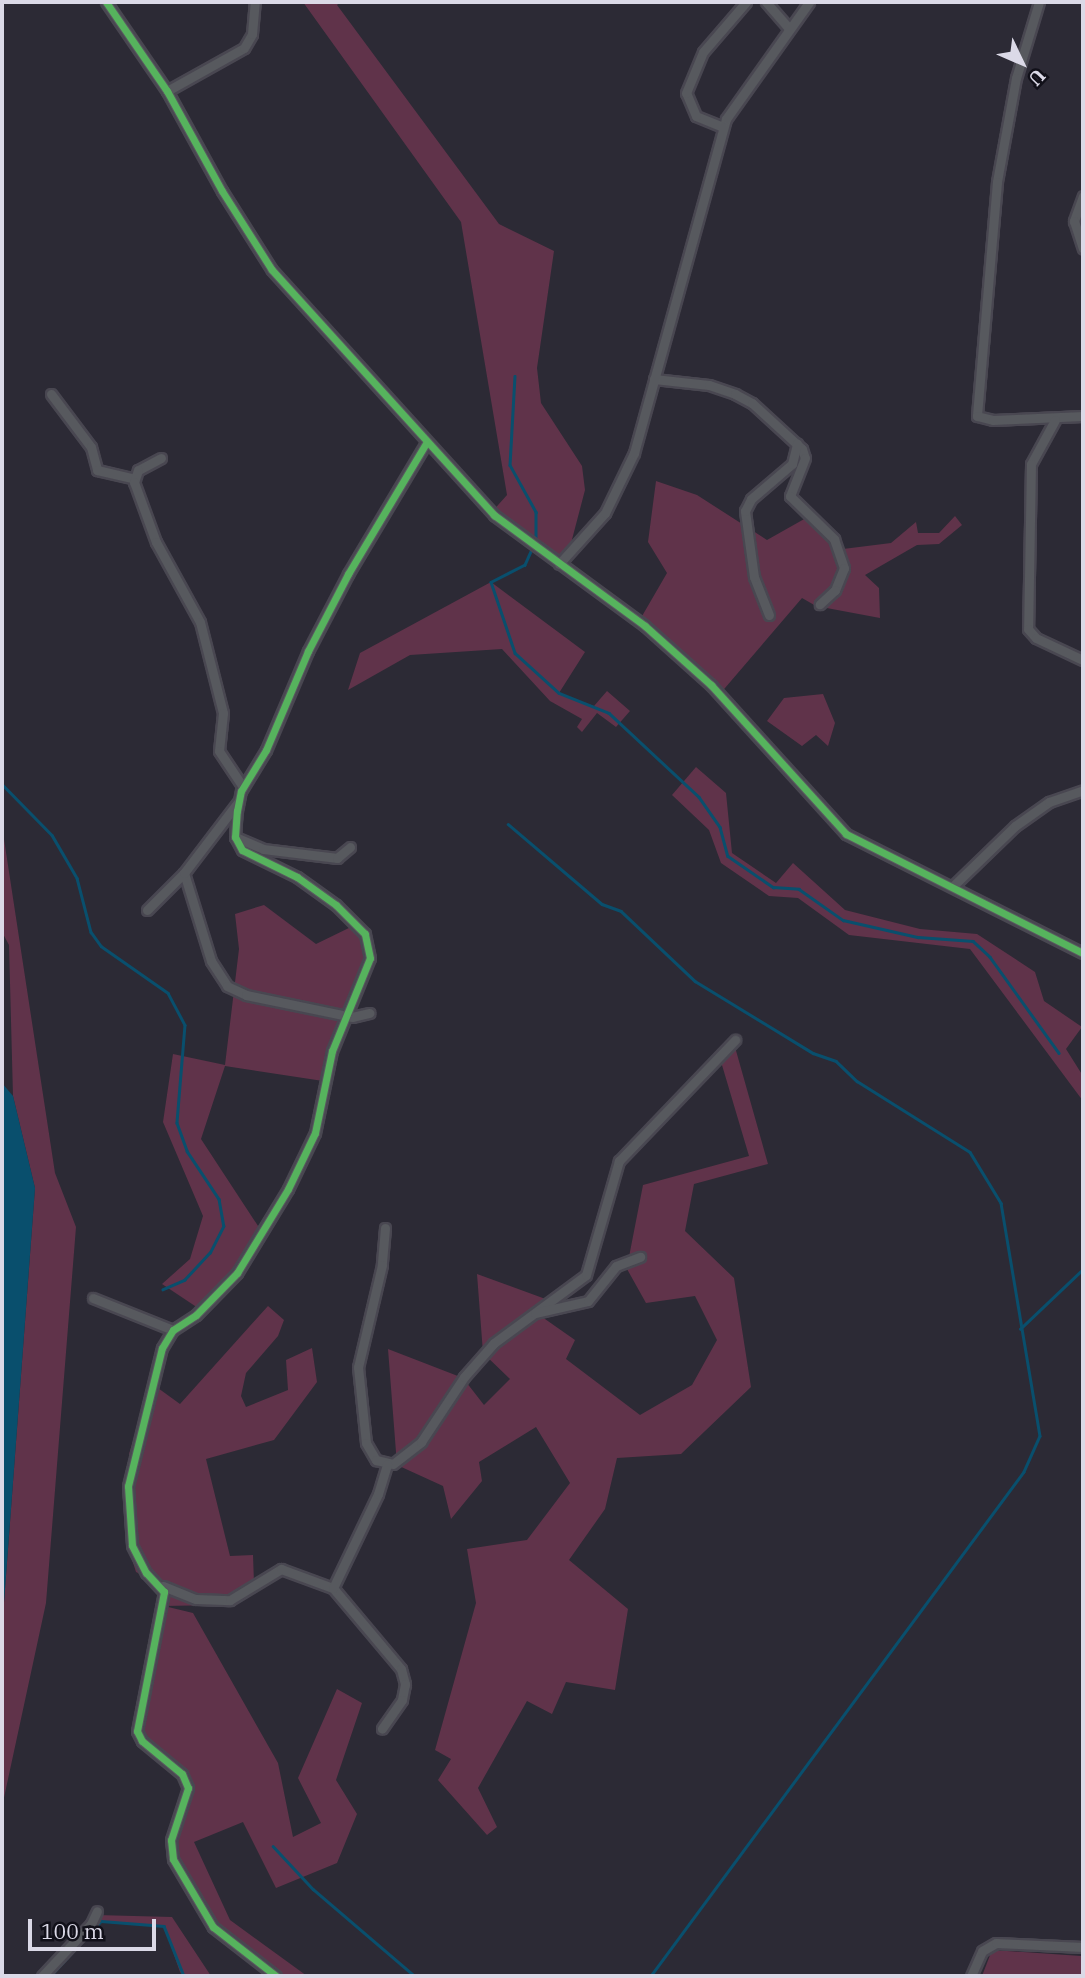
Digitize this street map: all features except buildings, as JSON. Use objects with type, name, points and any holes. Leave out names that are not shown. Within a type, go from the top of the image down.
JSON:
[{"type":"street","points":[[106,2],[167,91],[222,191],[272,270],[426,443],[520,537],[645,626],[711,685],[846,834],[1083,953]]},
{"type":"street","points":[[167,91],[244,48],[252,34],[255,2]]},
{"type":"street","points":[[723,127],[696,116],[686,93],[703,52],[746,2]]},
{"type":"street","points":[[766,2],[789,28]]},
{"type":"street","points":[[559,564],[592,529],[615,497],[634,453],[723,127],[747,85],[809,2]]},
{"type":"street","points":[[1039,2],[1016,78],[997,182],[976,398],[977,416],[984,419],[1055,420],[1083,416]]},
{"type":"street","points":[[1083,196],[1074,221],[1083,249]]},
{"type":"street","points":[[654,379],[728,390],[752,403],[797,444],[805,457],[790,496],[834,539],[844,568],[835,590],[820,604]]},
{"type":"street","points":[[51,394],[88,442],[97,470],[134,478]]},
{"type":"street","points":[[1055,420],[1031,464],[1033,540],[1026,614],[1029,633],[1083,660]]},
{"type":"street","points":[[382,1729],[402,1700],[405,1684],[401,1670],[333,1588],[281,1569],[230,1600],[196,1599],[163,1586],[146,1573],[132,1545],[128,1486],[162,1348],[173,1329],[196,1314],[237,1273],[288,1189],[315,1133],[327,1071],[345,1016],[370,958],[365,934],[320,892],[250,857],[235,837],[239,800],[243,787],[266,750],[308,651],[348,574],[426,443]]},
{"type":"street","points":[[769,615],[754,577],[746,510],[751,499],[792,464],[797,444]]},
{"type":"street","points":[[161,458],[138,470],[134,478],[156,542],[200,622],[223,713],[219,751],[243,787]]},
{"type":"street","points":[[953,886],[1015,825],[1049,802],[1083,790]]},
{"type":"street","points":[[147,909],[184,873],[239,800]]},
{"type":"street","points":[[235,837],[263,849],[337,858],[351,847]]},
{"type":"street","points":[[184,873],[211,961],[227,986],[246,995],[345,1016],[370,1013]]},
{"type":"street","points":[[385,1228],[382,1265],[358,1367],[366,1443],[376,1460],[387,1464],[400,1460],[421,1442],[480,1357],[586,1275],[620,1161],[735,1040]]},
{"type":"street","points":[[534,1314],[588,1301],[616,1266],[640,1257]]},
{"type":"street","points":[[93,1298],[173,1329]]},
{"type":"street","points":[[333,1588],[378,1494],[387,1464]]},
{"type":"street","points":[[163,1586],[136,1725],[142,1741],[187,1782],[186,1802],[171,1840],[173,1859],[214,1927],[276,1976]]},
{"type":"street","points":[[42,1976],[91,1924],[97,1911]]},
{"type":"street","points":[[971,1976],[982,1951],[996,1943],[1083,1947]]},
{"type":"shaded area","points":[[303,2],[340,2],[337,5],[499,224],[554,251],[537,368],[541,403],[582,466],[585,490],[569,551],[557,564],[490,514],[507,495],[461,222]]},
{"type":"shaded area","points":[[656,481],[697,495],[767,540],[806,518],[827,534],[835,550],[891,543],[916,522],[918,533],[939,533],[955,516],[962,525],[939,544],[917,545],[865,575],[879,588],[880,618],[816,606],[802,598],[719,695],[638,623],[667,573],[648,542]]},
{"type":"shaded area","points":[[491,582],[585,652],[559,693],[594,706],[607,691],[630,711],[616,727],[597,713],[582,732],[577,727],[582,719],[550,701],[502,649],[410,655],[348,690],[360,653]]},
{"type":"shaded area","points":[[823,694],[835,723],[828,746],[816,735],[802,746],[767,721],[784,698]]},
{"type":"shaded area","points":[[696,767],[726,793],[732,853],[776,883],[793,863],[845,910],[920,929],[977,934],[1035,972],[1044,1001],[1082,1027],[1066,1049],[1083,1076],[1083,1101],[970,949],[849,935],[798,898],[769,896],[721,863],[709,830],[672,795]]},
{"type":"shaded area","points":[[2,826],[55,1173],[76,1227],[46,1603],[2,1807],[2,1629],[35,1188],[13,1096],[9,945],[2,932]]},
{"type":"shaded area","points":[[264,905],[316,944],[355,925],[363,934],[367,959],[323,1081],[225,1066],[201,1139],[260,1229],[234,1271],[198,1308],[162,1284],[190,1259],[203,1216],[163,1122],[173,1054],[225,1065],[239,949],[235,914]]},
{"type":"shaded area","points":[[733,1040],[768,1164],[694,1184],[685,1231],[734,1278],[751,1387],[681,1454],[617,1458],[605,1509],[569,1560],[628,1609],[615,1690],[566,1682],[552,1714],[527,1701],[478,1788],[497,1827],[487,1835],[438,1780],[451,1759],[435,1750],[476,1603],[467,1549],[527,1540],[570,1483],[536,1427],[479,1462],[482,1481],[451,1519],[443,1486],[397,1465],[388,1349],[463,1378],[484,1405],[510,1379],[483,1353],[477,1274],[551,1301],[535,1312],[575,1340],[566,1359],[640,1415],[692,1385],[717,1340],[695,1296],[646,1303],[627,1269],[643,1185],[749,1156],[719,1055]]},
{"type":"shaded area","points":[[268,1306],[284,1320],[278,1336],[246,1373],[241,1396],[246,1407],[288,1390],[286,1360],[312,1348],[317,1382],[274,1440],[206,1459],[230,1556],[253,1555],[254,1583],[218,1605],[164,1606],[193,1613],[278,1763],[293,1837],[321,1823],[298,1778],[337,1689],[362,1703],[336,1780],[357,1814],[337,1863],[276,1888],[243,1822],[194,1842],[230,1920],[307,1976],[274,1976],[221,1938],[169,1854],[185,1786],[179,1775],[141,1746],[134,1722],[162,1593],[152,1580],[136,1572],[129,1550],[129,1454],[151,1383],[180,1404]]},
{"type":"shaded area","points":[[96,1915],[172,1917],[211,1976],[184,1976],[180,1972],[164,1926],[102,1921],[50,1976],[38,1976]]},
{"type":"shaded area","points":[[992,1950],[1081,1956],[1083,1976],[982,1976]]},
{"type":"water","points":[[2,1083],[13,1096],[35,1188],[2,1629]]},
{"type":"waterway","points":[[515,376],[510,465],[536,512],[536,541]]},
{"type":"waterway","points":[[533,547],[525,565],[491,582],[515,653],[559,693],[609,713],[699,797],[720,827],[728,856],[773,887],[799,889],[843,920],[918,937],[973,941],[990,957],[1059,1053]]},
{"type":"waterway","points":[[2,784],[52,835],[77,878],[91,932],[101,946],[168,993],[185,1025],[177,1123],[187,1151],[219,1199],[224,1226],[210,1253],[185,1280],[163,1290]]},
{"type":"waterway","points":[[508,824],[602,904],[621,911],[695,981],[813,1053],[836,1061],[857,1081],[970,1152],[1001,1203],[1040,1436],[1024,1472],[651,1976]]},
{"type":"waterway","points":[[1020,1329],[1083,1269]]},
{"type":"waterway","points":[[273,1846],[313,1889],[415,1976]]},
{"type":"waterway","points":[[50,1976],[101,1921],[164,1926],[184,1976]]},
{"type":"cycle path","points":[[106,2],[167,91],[222,191],[272,270],[494,515],[645,626],[711,685],[846,834],[1083,953]]},
{"type":"cycle path","points":[[276,1976],[213,1927],[173,1859],[171,1840],[188,1788],[182,1774],[142,1741],[137,1731],[164,1592],[146,1573],[132,1545],[128,1486],[162,1348],[173,1330],[196,1315],[237,1273],[288,1189],[315,1133],[332,1051],[370,958],[365,934],[336,905],[297,877],[242,850],[235,837],[237,811],[241,791],[266,750],[308,651],[348,574],[426,443]]}]
